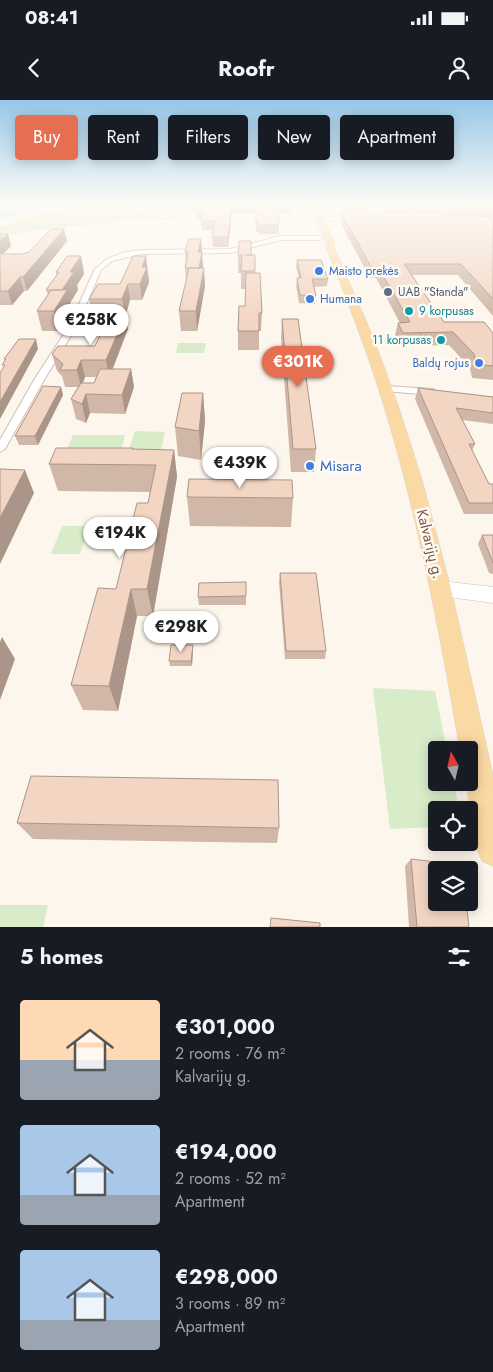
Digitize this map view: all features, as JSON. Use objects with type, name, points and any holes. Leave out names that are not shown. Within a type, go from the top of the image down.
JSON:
[{"type":"main road","name":"Kalvarijų g.","points":[[325,243],[330,247]]},
{"type":"main road","name":"Kalvarijų g.","points":[[330,243],[386,389],[414,483],[441,588],[493,850]]},
{"type":"main road","points":[[441,588],[493,595]]},
{"type":"street","points":[[0,449],[73,326],[98,268],[104,263],[142,250],[225,252],[260,243]]},
{"type":"street","points":[[386,389],[441,393]]},
{"type":"green space","points":[[178,343],[206,343],[204,353],[176,353]]},
{"type":"green space","points":[[135,431],[165,432],[161,450],[129,449]]},
{"type":"green space","points":[[73,435],[125,435],[121,452],[66,452]]},
{"type":"green space","points":[[62,526],[89,526],[80,554],[51,554]]},
{"type":"green space","points":[[373,688],[435,691],[445,741],[428,741],[428,791],[455,791],[457,801],[428,801],[428,827],[390,829]]},
{"type":"green space","points":[[0,905],[48,905],[43,927],[0,927]]},
{"type":"building","points":[[38,243],[52,243],[23,277],[20,277],[8,291],[0,291],[0,254],[23,254],[29,252]]},
{"type":"building","points":[[188,243],[200,243],[198,252],[202,252],[199,268],[185,268],[188,252],[185,252]]},
{"type":"building","points":[[239,243],[251,243],[251,255],[255,255],[255,271],[241,271],[242,255],[238,255]]},
{"type":"building","points":[[358,243],[493,243],[493,299],[461,264],[404,264],[444,322],[484,322],[493,333],[493,366],[476,364],[474,354],[453,332],[403,333],[398,323],[410,322],[378,267],[371,267]]},
{"type":"building","points":[[67,256],[81,256],[70,272],[74,272],[62,290],[46,290],[59,272],[56,272]]},
{"type":"building","points":[[133,256],[146,256],[142,267],[147,267],[140,284],[128,284],[122,299],[89,299],[98,284],[120,284]]},
{"type":"building","points":[[297,260],[321,260],[328,279],[312,279],[316,296],[300,295],[297,278],[301,278]]},
{"type":"building","points":[[189,268],[204,268],[196,311],[179,311]]},
{"type":"building","points":[[246,273],[260,273],[262,313],[259,313],[259,331],[238,331],[239,306],[245,306]]},
{"type":"building","points":[[51,290],[67,290],[54,311],[37,311]]},
{"type":"building","points":[[110,314],[126,314],[106,360],[81,360],[77,370],[60,370],[63,364],[52,354],[58,346],[95,346]]},
{"type":"building","points":[[282,319],[298,319],[316,449],[293,449]]},
{"type":"building","points":[[19,339],[36,339],[0,402],[0,373],[5,365],[2,365],[6,359],[4,359]]},
{"type":"building","points":[[100,369],[131,369],[122,395],[86,394],[82,404],[71,399],[81,383],[94,383]]},
{"type":"building","points":[[43,386],[61,387],[35,436],[15,436]]},
{"type":"building","points":[[418,388],[493,397],[493,413],[456,408],[475,444],[469,444],[489,484],[493,484],[493,503],[469,503]]},
{"type":"building","points":[[182,393],[203,393],[199,431],[175,427]]},
{"type":"building","points":[[56,448],[174,450],[147,589],[131,589],[109,686],[71,685],[98,588],[116,589],[137,503],[148,503],[156,465],[49,464]]},
{"type":"building","points":[[0,469],[25,470],[0,518]]},
{"type":"building","points":[[189,479],[292,480],[293,498],[187,497]]},
{"type":"building","points":[[482,535],[493,535],[493,563]]},
{"type":"building","points":[[280,573],[316,573],[326,651],[286,651]]},
{"type":"building","points":[[246,582],[246,596],[198,597],[199,583]]},
{"type":"building","points":[[171,645],[193,645],[191,661],[169,661]]},
{"type":"building","points":[[31,776],[278,780],[279,828],[17,823]]},
{"type":"building","points":[[411,859],[428,861],[428,911],[467,911],[469,927],[417,927]]},
{"type":"building","points":[[271,918],[320,923],[320,927],[270,927]]},
{"type":"place","name":"Maisto prekės","points":[[319,271]]},
{"type":"place","name":"UAB \"Standa\"","points":[[388,292]]},
{"type":"place","name":"Humana","points":[[310,299]]},
{"type":"place","name":"9 korpusas","points":[[409,311]]},
{"type":"place","name":"11 korpusas","points":[[441,340]]},
{"type":"place","name":"Baldų rojus","points":[[479,363]]},
{"type":"place","name":"Misara","points":[[310,466]]}]
